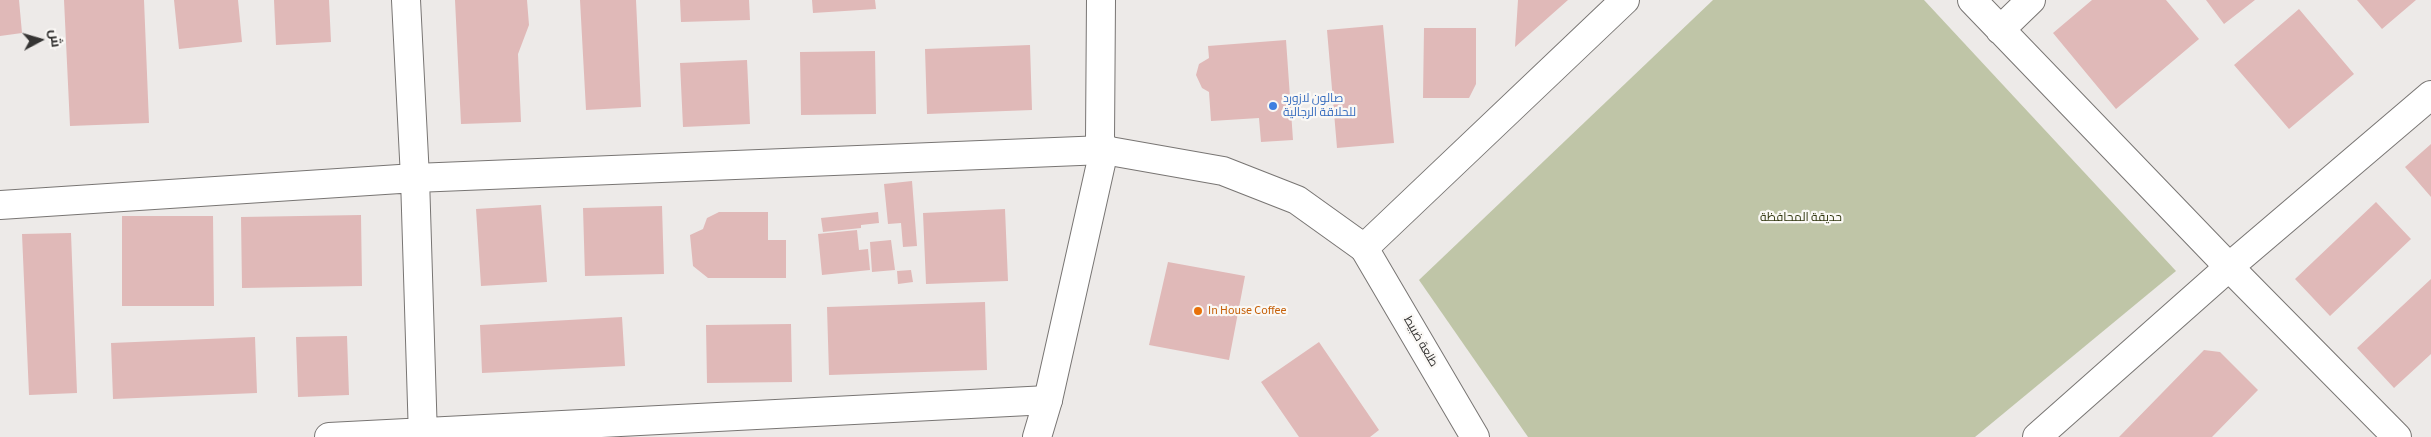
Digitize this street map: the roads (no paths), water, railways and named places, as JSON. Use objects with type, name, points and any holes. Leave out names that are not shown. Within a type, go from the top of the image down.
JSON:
[{"type":"street","points":[[406,0],[415,178],[422,435]]},
{"type":"street","points":[[1037,437],[1048,400],[1104,150],[1100,139],[1102,0]]},
{"type":"street","points":[[0,206],[415,178],[1104,150],[1223,171],[1297,200],[1364,248],[1625,0]]},
{"type":"street","points":[[1972,0],[2229,267],[2397,437]]},
{"type":"street","points":[[2000,30],[2031,0]]},
{"type":"street","points":[[2037,437],[2229,267],[2431,95]]},
{"type":"street","name":"طلعة ضبيط","points":[[1364,248],[1475,437]]},
{"type":"street","points":[[329,437],[422,435],[1048,400]]},
{"type":"place","name":"صالون لازورد للحلاقة الرجالية","points":[[1273,106]]},
{"type":"place","name":"In House Coffee","points":[[1198,311]]},
{"type":"park label","name":"حديقة المحافظة","points":[[1801,218]]}]
